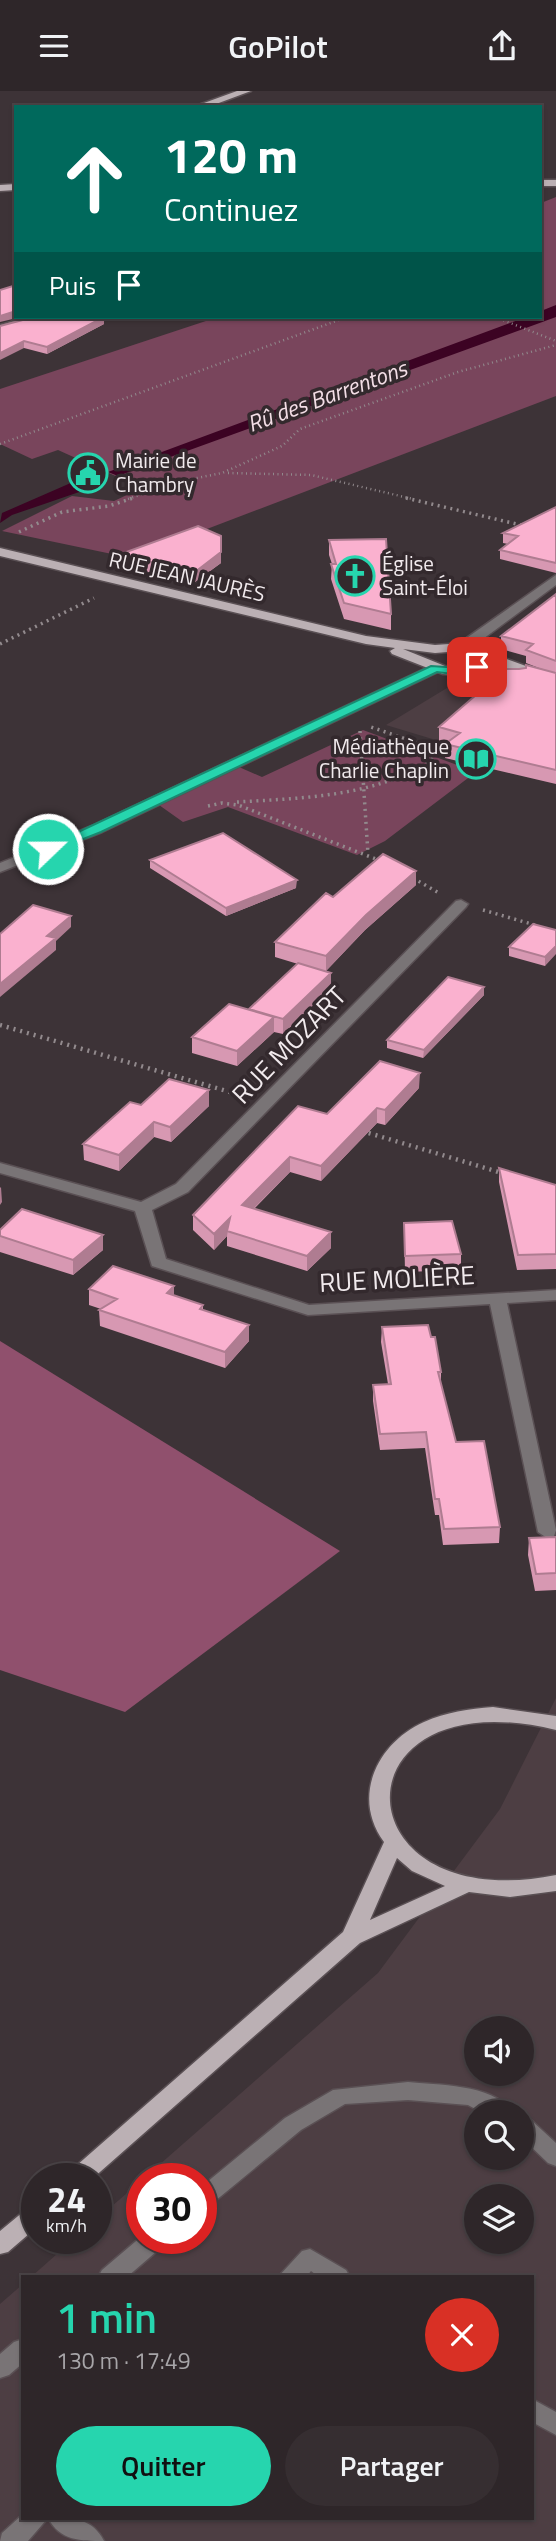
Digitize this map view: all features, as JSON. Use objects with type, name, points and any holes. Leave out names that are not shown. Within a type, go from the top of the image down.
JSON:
[{"type":"main road","points":[[204,105],[246,91]]},
{"type":"main road","name":"RUE JEAN JAURÈS","points":[[0,552],[366,640]]},
{"type":"main road","points":[[366,640],[435,649],[463,647],[556,681],[469,670],[452,671],[366,640]]},
{"type":"main road","points":[[431,665],[426,655],[435,649]]},
{"type":"main road","points":[[469,670],[481,663],[480,655]]},
{"type":"main road","points":[[533,1716],[556,1706]]},
{"type":"main road","points":[[556,1723],[533,1716],[497,1713],[461,1717],[429,1728],[403,1745],[386,1766],[378,1791],[380,1817],[394,1842],[413,1860],[438,1875],[466,1885],[502,1890],[556,1884]]},
{"type":"main road","points":[[352,1937],[394,1842]]},
{"type":"main road","points":[[94,2163],[352,1937],[466,1885]]},
{"type":"main road","points":[[0,2245],[21,2227]]},
{"type":"street","points":[[0,328],[34,319]]},
{"type":"street","points":[[463,647],[556,579]]},
{"type":"street","points":[[0,868],[97,829],[431,665]]},
{"type":"street","name":"RUE MOZART","points":[[143,1208],[182,1188],[461,904]]},
{"type":"street","points":[[0,1168],[143,1208]]},
{"type":"street","name":"RUE MOLIÈRE","points":[[143,1208],[158,1262],[308,1310],[556,1295]]},
{"type":"street","points":[[498,1300],[547,1532]]},
{"type":"street","points":[[217,2187],[293,2124],[341,2096],[408,2091],[472,2097],[477,2100]]},
{"type":"street","points":[[534,2136],[556,2157]]},
{"type":"street","points":[[112,2275],[137,2254]]},
{"type":"street","points":[[292,2275],[310,2258],[335,2275]]},
{"type":"street","points":[[0,2368],[21,2351]]},
{"type":"street","points":[[534,2410],[556,2425]]},
{"type":"street","points":[[11,2541],[33,2520]]},
{"type":"street","points":[[64,2520],[91,2541]]},
{"type":"path","points":[[0,444],[342,319]]},
{"type":"path","points":[[501,319],[556,343]]},
{"type":"path","points":[[222,473],[282,446],[300,429],[458,372],[556,343]]},
{"type":"path","points":[[16,533],[62,512],[110,506],[177,482],[222,473],[311,475],[529,527]]},
{"type":"path","points":[[0,644],[127,582]]},
{"type":"path","points":[[198,808],[222,803],[364,789],[432,761],[436,751],[359,723],[364,789],[368,854]]},
{"type":"path","points":[[222,803],[238,805],[368,854],[391,867]]},
{"type":"path","points":[[403,873],[461,904],[544,927]]},
{"type":"shaded area","points":[[556,197],[556,396],[131,558],[2,531],[72,496],[114,501],[142,488],[58,450],[32,459],[0,444],[0,389],[212,319],[542,319],[542,203]]},
{"type":"shaded area","points":[[487,680],[556,697],[502,760],[386,725],[447,688]]},
{"type":"shaded area","points":[[363,730],[476,772],[385,841],[357,855],[228,807],[183,822],[159,805],[239,767],[262,777]]},
{"type":"shaded area","points":[[0,1341],[340,1551],[125,1712],[0,1670]]},
{"type":"shaded area","points":[[556,1698],[556,2541],[0,2541],[0,2304],[21,2286],[21,2520],[534,2520],[534,2275],[33,2275],[57,2254],[112,2254],[112,2206],[126,2194],[126,2254],[217,2254],[217,2163],[161,2163],[378,1973],[500,1809]]},
{"type":"water","name":"Rû des Barrentons","points":[[556,305],[556,317],[118,476],[108,472],[521,319],[542,319],[542,311]]},
{"type":"water","points":[[73,482],[88,489],[12,515],[0,523],[2,513]]},
{"type":"building","points":[[14,286],[14,312],[0,316],[0,290]]},
{"type":"building","points":[[26,319],[100,319],[47,347],[24,341],[0,353],[0,326]]},
{"type":"building","points":[[556,507],[556,563],[500,550],[518,536],[503,533]]},
{"type":"building","points":[[198,526],[221,536],[221,552],[195,572],[118,555]]},
{"type":"building","points":[[386,539],[391,614],[344,603],[331,564],[336,564],[329,540]]},
{"type":"building","points":[[556,594],[556,661],[526,650],[533,644],[501,636]]},
{"type":"building","points":[[526,665],[556,673],[556,770],[445,744],[460,733],[439,727],[506,669],[526,668]]},
{"type":"building","points":[[223,833],[297,880],[226,908],[150,860]]},
{"type":"building","points":[[383,854],[416,871],[366,915],[326,956],[275,942],[326,893],[333,897]]},
{"type":"building","points":[[33,905],[71,916],[47,936],[56,938],[0,984],[0,934]]},
{"type":"building","points":[[533,924],[556,930],[556,946],[545,957],[509,947]]},
{"type":"building","points":[[298,963],[331,973],[283,1019],[249,1009]]},
{"type":"building","points":[[448,977],[484,987],[424,1050],[387,1040]]},
{"type":"building","points":[[229,1004],[274,1017],[237,1051],[192,1037]]},
{"type":"building","points":[[380,1061],[420,1073],[385,1110],[377,1108],[321,1166],[290,1157],[242,1205],[331,1232],[307,1256],[227,1231],[230,1218],[214,1234],[193,1215],[298,1106],[327,1114]]},
{"type":"building","points":[[169,1079],[209,1090],[170,1127],[154,1122],[119,1155],[83,1144],[130,1102],[141,1105]]},
{"type":"building","points":[[499,1168],[556,1185],[556,1254],[518,1255]]},
{"type":"building","points":[[22,1209],[103,1235],[73,1260],[0,1236],[0,1230]]},
{"type":"building","points":[[452,1221],[461,1254],[405,1256],[404,1223]]},
{"type":"building","points":[[113,1266],[174,1286],[167,1293],[203,1305],[200,1309],[249,1325],[225,1352],[99,1310],[117,1299],[89,1289]]},
{"type":"building","points":[[428,1325],[431,1337],[435,1337],[441,1372],[438,1372],[456,1442],[484,1441],[500,1527],[444,1529],[439,1499],[435,1499],[426,1432],[380,1434],[373,1385],[391,1384],[382,1327]]},
{"type":"building","points":[[556,1537],[556,1573],[536,1574],[529,1538]]},
{"type":"place","name":"Mairie de Chambry","points":[[88,473]]},
{"type":"place","name":"Église Saint-Éloi","points":[[355,576]]},
{"type":"place","name":"Médiathèque Charlie Chaplin","points":[[476,759]]},
{"type":"route","points":[[48,849],[97,829],[402,682],[435,668],[461,671],[477,667]]}]
